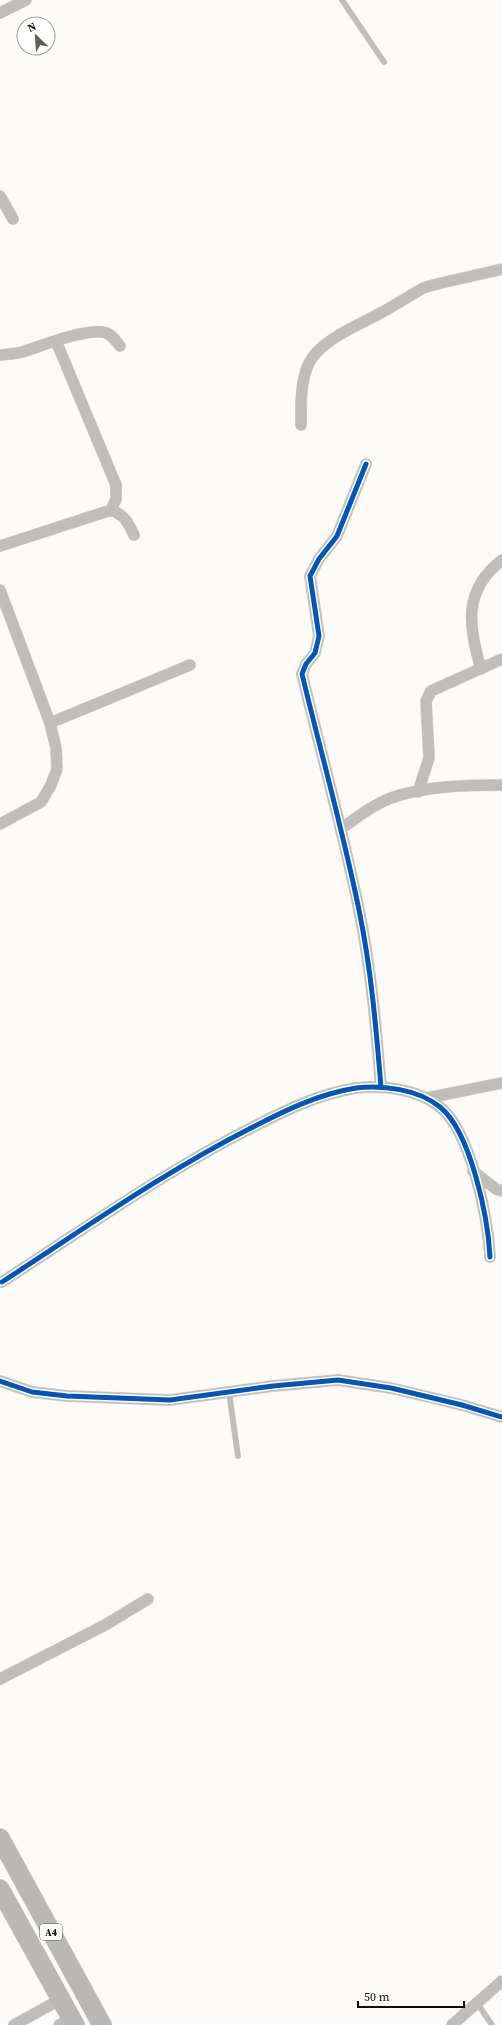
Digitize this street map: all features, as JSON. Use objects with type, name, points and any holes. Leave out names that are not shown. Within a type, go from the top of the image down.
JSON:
[{"type":"highway","name":"A4","points":[[0,1838],[102,2025]]},
{"type":"highway","name":"A4","points":[[0,1889],[61,1999],[69,2023]]},
{"type":"street","points":[[0,13],[26,0]]},
{"type":"street","points":[[0,196],[13,219]]},
{"type":"street","points":[[301,425],[301,398],[304,380],[310,362],[323,347],[342,334],[424,288],[502,269]]},
{"type":"street","points":[[0,355],[20,352],[56,340],[93,332],[104,332],[110,334],[120,346]]},
{"type":"street","points":[[56,340],[116,485],[116,499],[111,510]]},
{"type":"street","points":[[366,464],[337,536],[319,559],[310,576],[319,636],[315,653],[306,664],[302,674],[341,829],[359,910],[373,990],[381,1087]]},
{"type":"street","points":[[0,546],[111,510],[122,515],[126,519],[134,535]]},
{"type":"street","points":[[481,669],[471,632],[471,612],[474,597],[483,578],[502,560]]},
{"type":"street","points":[[0,590],[50,723],[56,748],[57,769],[52,786],[41,802],[0,824]]},
{"type":"street","points":[[418,792],[429,758],[426,701],[431,691],[502,659]]},
{"type":"street","points":[[50,723],[190,665]]},
{"type":"street","points":[[341,829],[366,811],[392,798],[451,787],[502,785]]},
{"type":"street","points":[[426,1098],[502,1083]]},
{"type":"street","points":[[1,1281],[131,1197],[220,1144],[295,1106],[355,1088],[381,1087],[426,1098],[441,1107],[451,1118],[461,1133],[473,1171],[489,1231],[490,1257]]},
{"type":"street","points":[[473,1171],[496,1190],[502,1191]]},
{"type":"street","points":[[0,1381],[32,1392],[119,1399],[170,1400],[273,1386],[338,1380],[391,1388],[462,1405],[502,1417]]},
{"type":"street","points":[[0,1679],[105,1625],[148,1599]]},
{"type":"street","points":[[452,2025],[502,1981]]},
{"type":"street","points":[[14,2025],[61,1999]]},
{"type":"lane","points":[[342,0],[384,62]]},
{"type":"lane","points":[[229,1392],[238,1456]]},
{"type":"lane","points":[[477,2003],[492,2025]]},
{"type":"cycle path","points":[[366,464],[337,536],[319,559],[310,576],[319,636],[315,653],[306,664],[302,674],[353,880],[363,932],[373,998],[381,1087]]},
{"type":"cycle path","points":[[2,1282],[156,1182],[219,1145],[289,1109],[328,1094],[366,1087],[389,1088],[411,1092],[440,1107],[451,1119],[461,1136],[476,1177],[486,1221],[490,1257]]},
{"type":"cycle path","points":[[0,1381],[32,1392],[67,1396],[170,1400],[273,1386],[338,1380],[391,1388],[462,1405],[502,1417]]}]
